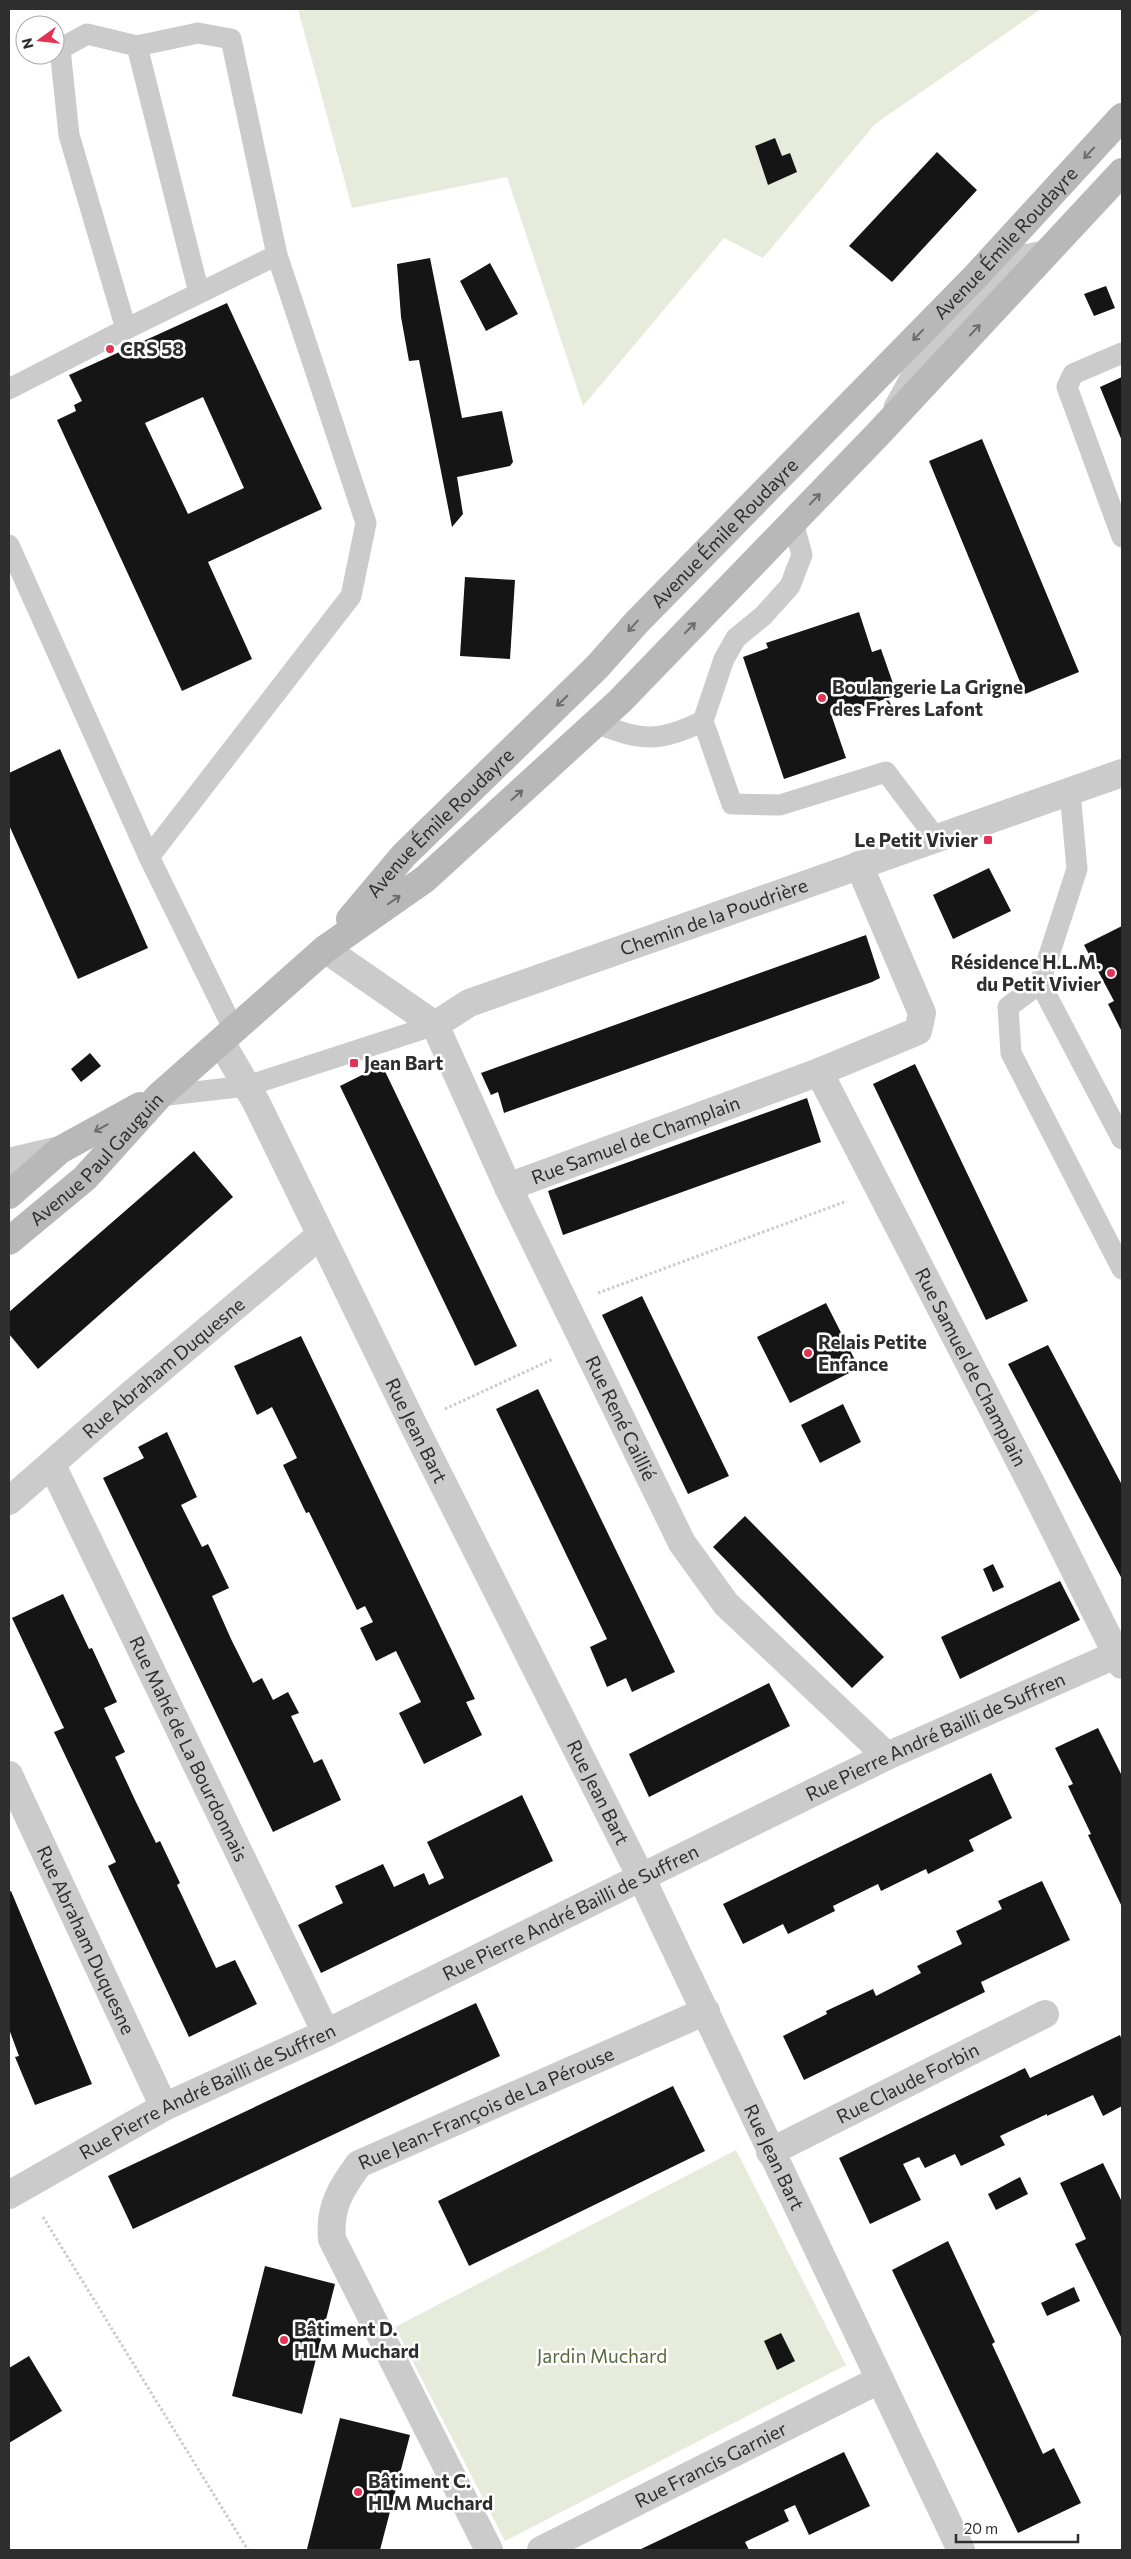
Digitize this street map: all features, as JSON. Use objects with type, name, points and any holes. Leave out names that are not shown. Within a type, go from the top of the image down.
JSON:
[{"type":"street","name":"Avenue Émile Roudayre","points":[[325,949],[404,855],[597,667],[637,622],[976,276],[1122,117]]},
{"type":"street","name":"Avenue Émile Roudayre","points":[[159,1096],[325,949],[425,878],[627,694],[879,433],[1122,172]]},
{"type":"street","points":[[1060,183],[1087,209]]},
{"type":"street","name":"Chemin de la Poudrière","points":[[435,1025],[469,1003],[1122,774]]},
{"type":"street","name":"Rue Samuel de Champlain","points":[[508,1187],[819,1072],[918,1031],[922,1013],[858,865]]},
{"type":"street","points":[[325,949],[435,1025]]},
{"type":"street","name":"Rue René Caillié","points":[[435,1025],[508,1187],[682,1542],[726,1604],[887,1756]]},
{"type":"street","name":"Rue Jean Bart","points":[[228,1036],[247,1086],[320,1236],[642,1879],[706,2011],[770,2152],[961,2550]]},
{"type":"street","name":"Rue Samuel de Champlain","points":[[819,1072],[881,1188],[1121,1657]]},
{"type":"street","name":"Avenue Paul Gauguin","points":[[9,1195],[60,1150],[159,1096]]},
{"type":"street","name":"Avenue Paul Gauguin","points":[[9,1241],[84,1178],[159,1096]]},
{"type":"street","points":[[9,1162],[60,1150]]},
{"type":"street","name":"Rue Abraham Duquesne","points":[[9,1501],[129,1396],[320,1236]]},
{"type":"street","name":"Rue Mahé de La Bourdonnais","points":[[52,1465],[326,2033]]},
{"type":"street","name":"Rue Pierre André Bailli de Suffren","points":[[17,2191],[164,2107],[326,2033],[642,1879],[887,1756],[1121,1657]]},
{"type":"street","name":"Rue Abraham Duquesne","points":[[9,1775],[164,2107]]},
{"type":"street","name":"Rue Jean-François de La Pérouse","points":[[489,2550],[332,2239],[330,2222],[341,2188],[359,2164],[706,2011]]},
{"type":"street","name":"Rue Claude Forbin","points":[[770,2152],[1045,2014]]},
{"type":"street","name":"Rue Francis Garnier","points":[[542,2550],[879,2380]]},
{"type":"lane","points":[[126,329],[69,135],[60,49],[87,34],[137,46],[198,33],[231,39],[277,255],[366,523],[352,596],[149,857]]},
{"type":"lane","points":[[137,46],[199,293]]},
{"type":"lane","points":[[9,389],[277,255]]},
{"type":"lane","points":[[1122,353],[1073,374],[1067,387],[1122,537]]},
{"type":"lane","points":[[793,522],[802,555],[790,586],[763,616],[736,638],[724,659],[703,721],[732,804],[780,805],[886,772],[936,838]]},
{"type":"lane","points":[[9,545],[228,1036]]},
{"type":"lane","points":[[596,723],[625,735],[650,738],[678,733],[703,721]]},
{"type":"lane","points":[[1070,792],[1077,869],[1040,983],[1008,1007],[1011,1053],[1122,1269]]},
{"type":"lane","points":[[1040,983],[1122,1139]]},
{"type":"lane","points":[[159,1096],[247,1086],[435,1025]]},
{"type":"path","points":[[565,1305],[881,1188]]},
{"type":"path","points":[[413,1424],[585,1344]]},
{"type":"path","points":[[17,2191],[248,2550]]},
{"type":"green space","points":[[298,9],[1041,9],[875,124],[763,258],[724,238],[583,406],[507,177],[352,208]]},
{"type":"green space","name":"Jardin Muchard","points":[[736,2150],[846,2365],[505,2541],[395,2327]]},
{"type":"building","points":[[775,138],[782,156],[790,153],[797,172],[768,185],[755,146]]},
{"type":"building","points":[[937,152],[977,190],[892,282],[849,246]]},
{"type":"building","points":[[430,258],[462,418],[502,411],[513,462],[510,466],[457,477],[463,514],[452,527],[419,360],[409,361],[401,317],[397,264]]},
{"type":"building","points":[[490,263],[518,314],[486,331],[460,281]]},
{"type":"building","points":[[1106,286],[1115,308],[1094,316],[1084,294]]},
{"type":"building","points":[[227,303],[322,509],[208,562],[252,659],[182,691],[57,420],[76,411],[74,405],[82,401],[69,375]],"holes":[[[203,397],[244,488],[188,514],[145,423]]]},
{"type":"building","points":[[1122,377],[1122,441],[1100,387]]},
{"type":"building","points":[[982,439],[1079,672],[1025,694],[929,461]]},
{"type":"building","points":[[465,577],[515,580],[510,659],[460,656]]},
{"type":"building","name":"Boulangerie La Grigne des Frères Lafont","points":[[859,612],[872,652],[881,649],[897,695],[832,717],[846,758],[784,779],[743,657],[768,648],[766,643]]},
{"type":"building","points":[[60,749],[148,948],[78,979],[9,825],[9,773]]},
{"type":"building","points":[[989,868],[1011,911],[953,939],[933,895]]},
{"type":"building","name":"Résidence H.L.M. du Petit Vivier","points":[[1122,926],[1122,1032],[1108,1004],[1114,1001],[1084,945]]},
{"type":"building","points":[[866,935],[880,978],[872,982],[504,1113],[498,1092],[491,1095],[481,1073]]},
{"type":"building","points":[[90,1053],[101,1066],[81,1082],[71,1069]]},
{"type":"building","points":[[915,1064],[1028,1301],[986,1320],[873,1084]]},
{"type":"building","points":[[382,1065],[517,1346],[475,1366],[340,1086]]},
{"type":"building","points":[[807,1098],[821,1142],[563,1235],[548,1191]]},
{"type":"building","points":[[194,1151],[233,1197],[38,1369],[9,1334],[9,1312]]},
{"type":"building","points":[[642,1296],[729,1476],[688,1494],[602,1315]]},
{"type":"building","name":"Relais Petite Enfance","points":[[826,1303],[859,1368],[790,1403],[757,1337]]},
{"type":"building","points":[[301,1336],[475,1699],[466,1702],[482,1735],[424,1764],[399,1713],[421,1702],[396,1651],[376,1661],[360,1628],[373,1622],[365,1606],[357,1610],[309,1512],[306,1513],[283,1465],[297,1458],[272,1407],[257,1415],[234,1366]]},
{"type":"building","points":[[1048,1345],[1122,1485],[1122,1579],[1008,1364]]},
{"type":"building","points":[[538,1389],[675,1672],[632,1692],[626,1678],[607,1687],[590,1647],[607,1639],[496,1409]]},
{"type":"building","points":[[843,1404],[861,1442],[820,1463],[801,1425]]},
{"type":"building","points":[[167,1432],[197,1497],[181,1505],[202,1547],[208,1544],[229,1588],[212,1596],[231,1639],[253,1683],[262,1678],[273,1700],[288,1692],[299,1713],[291,1716],[314,1763],[322,1759],[341,1800],[273,1832],[103,1478],[144,1458],[138,1447]]},
{"type":"building","points":[[745,1516],[884,1657],[852,1688],[713,1547]]},
{"type":"building","points":[[993,1564],[1004,1587],[993,1592],[983,1569]]},
{"type":"building","points":[[1060,1581],[1080,1620],[960,1679],[941,1637]]},
{"type":"building","points":[[63,1594],[89,1649],[92,1648],[117,1702],[104,1708],[125,1752],[115,1757],[135,1800],[156,1843],[160,1841],[180,1883],[177,1885],[216,1968],[235,1960],[257,2004],[189,2037],[108,1866],[116,1862],[54,1732],[64,1728],[12,1618]]},
{"type":"building","points":[[769,1683],[790,1726],[649,1797],[629,1754]]},
{"type":"building","points":[[1098,1728],[1122,1776],[1122,1907],[1088,1835],[1091,1834],[1068,1786],[1073,1784],[1055,1748]]},
{"type":"building","points":[[991,1773],[1012,1818],[969,1840],[974,1851],[928,1874],[926,1869],[881,1891],[878,1884],[833,1906],[835,1911],[788,1934],[783,1924],[743,1944],[723,1904]]},
{"type":"building","points":[[522,1795],[553,1861],[321,1973],[298,1925],[343,1903],[335,1886],[383,1864],[394,1887],[424,1873],[429,1885],[444,1878],[427,1842]]},
{"type":"building","points":[[1042,1881],[1070,1940],[981,1982],[985,1992],[804,2080],[783,2036],[827,2014],[826,2011],[873,1989],[876,1996],[921,1973],[917,1966],[962,1944],[956,1931],[1002,1909],[998,1901]]},
{"type":"building","points":[[11,1891],[92,2084],[35,2105],[15,2057],[19,2056],[9,2029],[9,1892]]},
{"type":"building","points":[[476,2003],[500,2056],[133,2229],[108,2176]]},
{"type":"building","points":[[1120,2035],[1122,2041],[1122,2106],[1103,2116],[1093,2095],[1000,2136],[1005,2145],[961,2166],[955,2154],[925,2168],[919,2157],[903,2164],[921,2200],[870,2224],[839,2158],[1025,2068],[1030,2078]]},
{"type":"building","points":[[673,2086],[705,2151],[469,2266],[438,2201]]},
{"type":"building","points":[[1103,2163],[1122,2202],[1122,2339],[1075,2244],[1086,2239],[1060,2183]]},
{"type":"building","points":[[1020,2177],[1028,2194],[996,2210],[988,2194]]},
{"type":"building","points":[[948,2241],[995,2342],[992,2344],[1043,2454],[1054,2448],[1081,2503],[1018,2533],[892,2270]]},
{"type":"building","name":"Bâtiment D. HLM Muchard","points":[[265,2266],[335,2284],[302,2414],[232,2396]]},
{"type":"building","points":[[1074,2287],[1080,2301],[1047,2316],[1041,2303]]},
{"type":"building","points":[[781,2333],[795,2361],[777,2370],[764,2341]]},
{"type":"building","points":[[29,2356],[62,2411],[9,2443],[9,2368]]},
{"type":"building","name":"Bâtiment C. HLM Muchard","points":[[340,2418],[410,2435],[380,2550],[307,2549]]},
{"type":"building","points":[[844,2452],[870,2506],[809,2535],[795,2505],[784,2510],[789,2521],[745,2542],[749,2550],[639,2550]]},
{"type":"place","name":"CRS 58","points":[[110,349]]},
{"type":"place","name":"Boulangerie La Grigne des Frères Lafont","points":[[822,698]]},
{"type":"place","name":"Le Petit Vivier","points":[[988,840]]},
{"type":"place","name":"Résidence H.L.M. du Petit Vivier","points":[[1111,973]]},
{"type":"place","name":"Jean Bart","points":[[354,1063]]},
{"type":"place","name":"Relais Petite Enfance","points":[[808,1353]]},
{"type":"place","name":"Bâtiment D. HLM Muchard","points":[[284,2340]]},
{"type":"place","name":"Bâtiment C. HLM Muchard","points":[[358,2492]]}]
